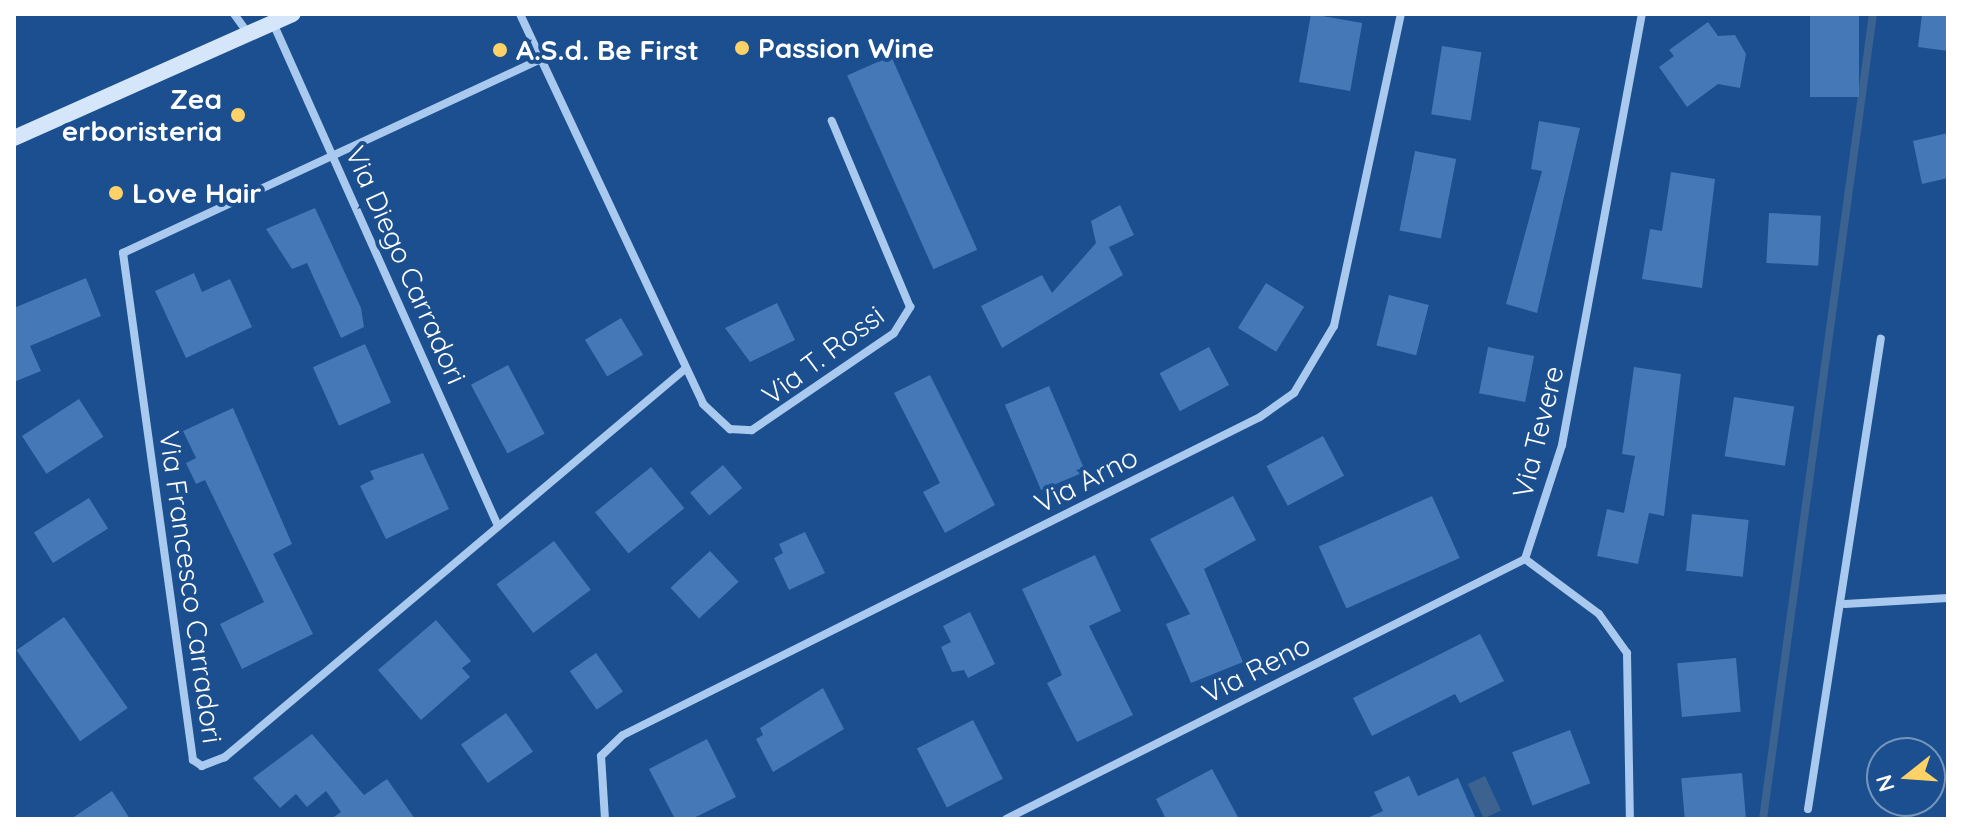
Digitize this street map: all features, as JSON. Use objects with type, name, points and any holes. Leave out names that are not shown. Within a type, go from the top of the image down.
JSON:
[{"type":"main road","points":[[14,138],[293,14]]},
{"type":"street","points":[[234,14],[248,33]]},
{"type":"street","name":"Via T. Rossi","points":[[520,14],[685,369],[716,420],[752,430],[906,319],[909,293],[832,121]]},
{"type":"street","name":"Via Arno","points":[[605,819],[601,756],[623,735],[1260,417],[1294,393],[1334,326],[1401,14]]},
{"type":"street","name":"Via Tevere","points":[[1525,559],[1562,445],[1642,14]]},
{"type":"street","name":"Via Diego Carradori","points":[[273,23],[498,526]]},
{"type":"street","points":[[333,156],[541,59]]},
{"type":"street","name":"Via Francesco Carradori","points":[[333,156],[123,253],[193,760],[202,766],[225,757],[685,369]]},
{"type":"street","points":[[1808,809],[1845,604],[1881,339]]},
{"type":"street","points":[[1525,559],[1599,614],[1627,653],[1630,816],[1617,819]]},
{"type":"street","name":"Via Reno","points":[[1006,819],[1525,559]]},
{"type":"street","points":[[1845,604],[1948,598]]},
{"type":"water","points":[[1485,776],[1501,810],[1484,818],[1468,784]]},
{"type":"building","points":[[1311,14],[1362,23],[1350,91],[1299,82]]},
{"type":"building","points":[[1810,14],[1859,14],[1859,97],[1810,97]]},
{"type":"building","points":[[1922,14],[1948,14],[1948,51],[1918,47]]},
{"type":"building","points":[[1708,22],[1718,36],[1735,35],[1746,54],[1740,88],[1718,84],[1687,107],[1659,67],[1674,56],[1669,50]]},
{"type":"building","points":[[1442,46],[1482,52],[1471,120],[1431,114]]},
{"type":"building","points":[[891,56],[977,250],[933,269],[847,76]]},
{"type":"building","points":[[1539,121],[1580,128],[1537,313],[1506,304],[1542,171],[1531,169]]},
{"type":"building","points":[[1948,133],[1948,178],[1922,184],[1913,141]]},
{"type":"building","points":[[1415,151],[1456,159],[1441,239],[1400,231]]},
{"type":"building","points":[[1671,172],[1715,179],[1702,288],[1642,279],[1650,229],[1662,231]]},
{"type":"building","points":[[1120,205],[1134,235],[1109,247],[1123,275],[1002,348],[981,306],[1042,275],[1052,293],[1096,243],[1091,221]]},
{"type":"building","points":[[315,208],[361,308],[364,327],[341,338],[307,263],[292,269],[266,229]]},
{"type":"building","points":[[1769,213],[1821,216],[1818,266],[1766,263]]},
{"type":"building","points":[[194,273],[202,292],[230,279],[252,327],[186,358],[155,291]]},
{"type":"building","points":[[86,278],[101,316],[30,346],[41,371],[14,382],[14,308]]},
{"type":"building","points":[[1266,283],[1304,307],[1276,352],[1238,328]]},
{"type":"building","points":[[1389,295],[1429,305],[1416,355],[1376,345]]},
{"type":"building","points":[[777,303],[795,340],[750,362],[725,328]]},
{"type":"building","points":[[621,318],[643,355],[607,376],[585,340]]},
{"type":"building","points":[[365,344],[391,402],[339,426],[313,367]]},
{"type":"building","points":[[1209,347],[1229,385],[1180,411],[1160,373]]},
{"type":"building","points":[[1488,347],[1534,356],[1525,402],[1479,393]]},
{"type":"building","points":[[508,365],[545,434],[508,454],[471,385]]},
{"type":"building","points":[[1634,367],[1681,374],[1664,516],[1649,513],[1638,564],[1597,556],[1607,509],[1624,513],[1635,456],[1622,454]]},
{"type":"building","points":[[930,375],[995,505],[945,533],[923,492],[940,483],[894,393]]},
{"type":"building","points":[[1049,386],[1085,472],[1041,490],[1005,405]]},
{"type":"building","points":[[1734,397],[1794,407],[1785,466],[1725,456]]},
{"type":"building","points":[[79,399],[104,437],[46,474],[22,436]]},
{"type":"building","points":[[233,408],[292,544],[273,554],[313,634],[242,669],[220,624],[264,602],[205,480],[196,484],[186,463],[196,458],[183,431]]},
{"type":"building","points":[[1323,436],[1344,476],[1288,506],[1266,466]]},
{"type":"building","points":[[423,453],[449,509],[386,539],[360,486],[374,479],[370,471]]},
{"type":"building","points":[[723,465],[742,488],[709,516],[690,493]]},
{"type":"building","points":[[651,467],[684,508],[628,553],[595,512]]},
{"type":"building","points":[[1233,496],[1256,540],[1204,569],[1243,662],[1191,683],[1166,624],[1190,614],[1150,539]]},
{"type":"building","points":[[1432,496],[1460,558],[1346,609],[1319,546]]},
{"type":"building","points":[[89,498],[108,529],[53,563],[34,532]]},
{"type":"building","points":[[1692,514],[1749,520],[1743,577],[1686,571]]},
{"type":"building","points":[[805,532],[825,573],[789,590],[774,558],[783,553],[779,544]]},
{"type":"building","points":[[554,541],[591,590],[533,633],[496,584]]},
{"type":"building","points":[[710,551],[739,582],[699,619],[671,588]]},
{"type":"building","points":[[1095,555],[1121,611],[1089,626],[1133,715],[1077,742],[1047,683],[1062,675],[1022,589]]},
{"type":"building","points":[[970,612],[995,664],[968,678],[964,670],[952,672],[941,647],[951,642],[943,626]]},
{"type":"building","points":[[64,617],[128,708],[80,741],[16,650]]},
{"type":"building","points":[[436,620],[471,661],[462,668],[470,677],[421,720],[378,670]]},
{"type":"building","points":[[1480,634],[1504,681],[1460,703],[1455,694],[1372,736],[1353,698]]},
{"type":"building","points":[[596,653],[623,692],[597,710],[570,671]]},
{"type":"building","points":[[1736,658],[1741,712],[1682,717],[1677,663]]},
{"type":"building","points":[[823,688],[844,729],[773,772],[756,739],[763,735],[760,728]]},
{"type":"building","points":[[506,713],[533,752],[488,783],[461,745]]},
{"type":"building","points":[[973,720],[1003,779],[947,807],[917,749]]},
{"type":"building","points":[[1570,730],[1590,783],[1533,805],[1512,752]]},
{"type":"building","points":[[312,734],[364,795],[387,779],[415,819],[331,819],[341,812],[326,791],[307,807],[296,794],[280,808],[253,778]]},
{"type":"building","points":[[707,739],[736,797],[692,819],[675,819],[649,769]]},
{"type":"building","points":[[1212,769],[1239,819],[1166,819],[1156,799]]},
{"type":"building","points":[[1742,773],[1746,819],[1685,819],[1681,778]]},
{"type":"building","points":[[1409,776],[1418,796],[1458,778],[1476,819],[1365,819],[1383,811],[1374,792]]},
{"type":"building","points":[[112,791],[130,819],[71,819]]},
{"type":"waterway","points":[[1763,819],[1873,14]]},
{"type":"place","name":"Passion Wine","points":[[742,48]]},
{"type":"place","name":"A.S.d. Be First","points":[[500,50]]},
{"type":"place","name":"Zea erboristeria","points":[[238,115]]},
{"type":"place","name":"Love Hair","points":[[116,193]]}]
